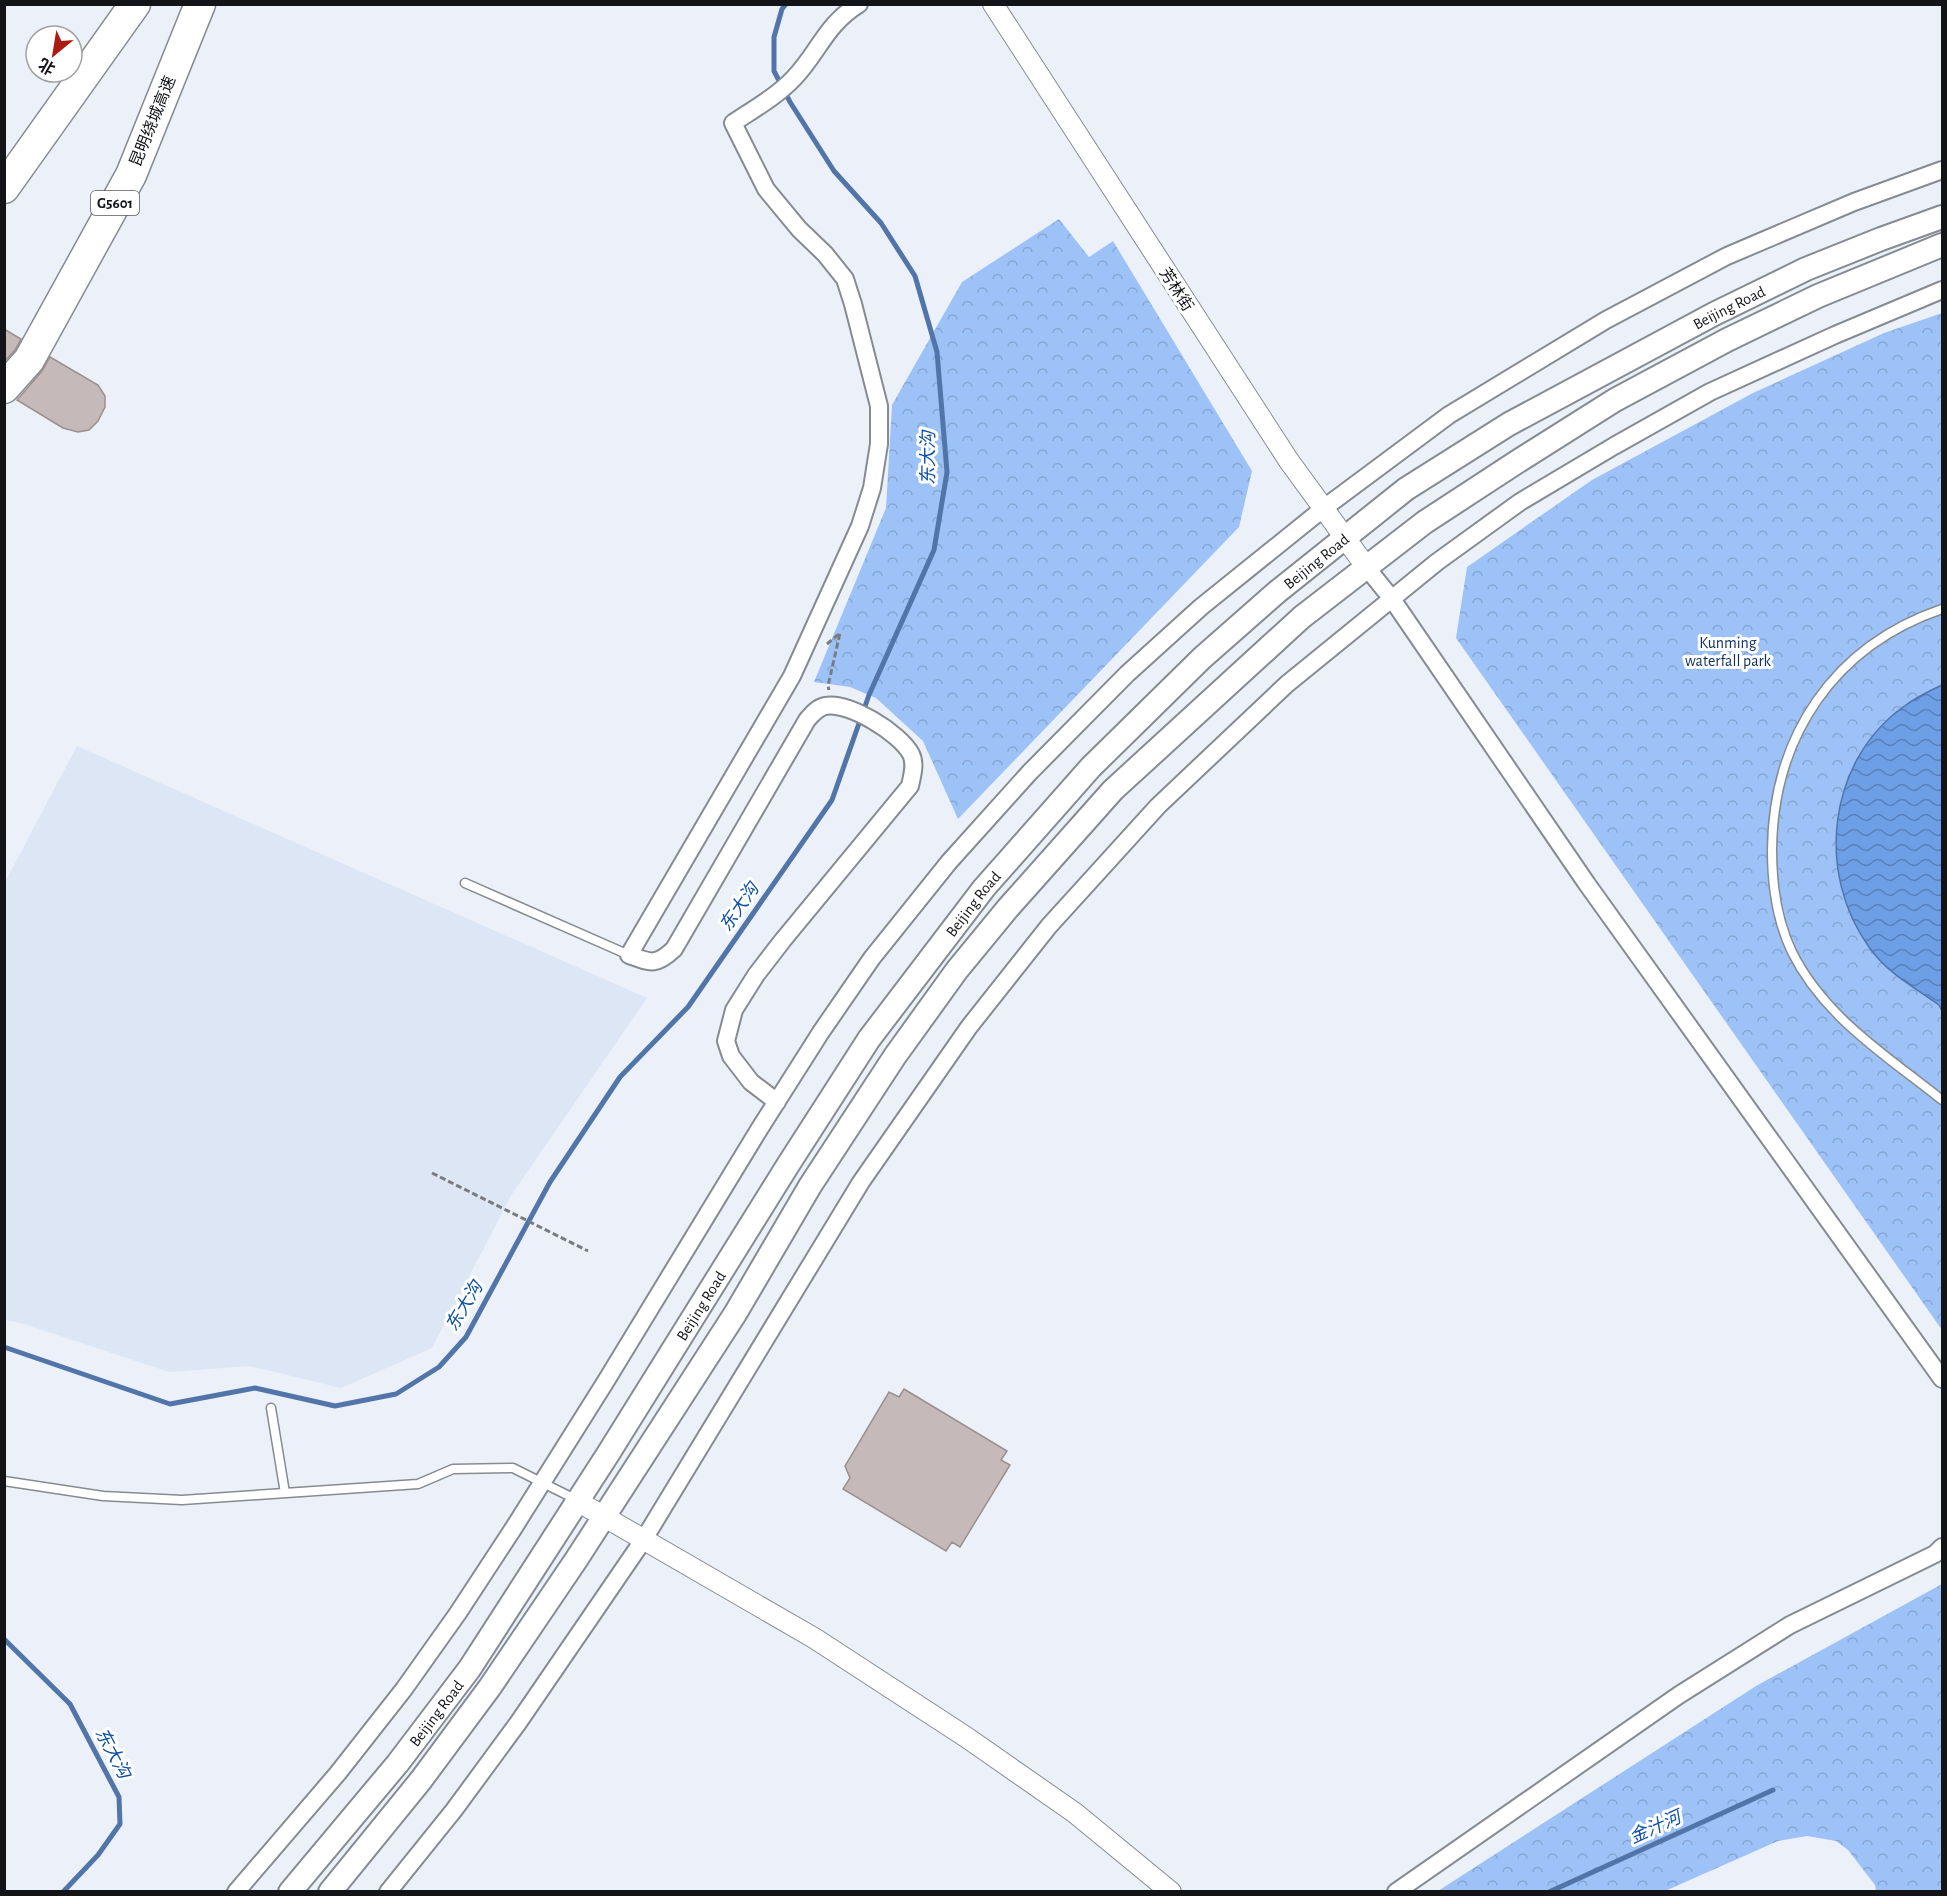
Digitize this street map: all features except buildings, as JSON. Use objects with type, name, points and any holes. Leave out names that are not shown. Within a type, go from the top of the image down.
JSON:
[{"type":"highway","points":[[4,188],[135,4]]},
{"type":"highway","name":"昆明绕城高速","points":[[4,388],[29,360],[130,175],[200,4]]},
{"type":"main road","name":"Beijing Road","points":[[290,1892],[398,1763],[470,1668],[869,1039],[984,888],[1091,767],[1202,658],[1277,592],[1406,489],[1509,424],[1600,373],[1714,314],[1806,269],[1942,217]]},
{"type":"main road","name":"Beijing Road","points":[[330,1892],[421,1780],[476,1706],[606,1517],[735,1314],[810,1186],[895,1056],[957,970],[1008,908],[1113,790],[1302,617],[1425,522],[1614,400],[1727,340],[1818,296],[1942,245]]},
{"type":"street","points":[[777,1102],[751,1082],[730,1056],[726,1041],[734,1010],[756,975],[910,786],[914,770],[911,755],[901,742],[880,722],[836,705],[823,706],[815,711],[807,720],[675,949],[662,960],[648,962],[629,955],[792,676],[860,526],[869,498],[879,444],[879,406],[845,279],[766,189],[733,123],[776,94],[795,77],[825,34],[845,13],[859,4]]},
{"type":"street","name":"芳林街","points":[[993,4],[1289,461],[1367,568]]},
{"type":"street","points":[[236,1892],[338,1773],[404,1689],[458,1612],[543,1482],[777,1102],[872,958],[949,862],[1030,772],[1127,674],[1192,615],[1324,508],[1449,415],[1606,320],[1727,256],[1854,202],[1942,170]]},
{"type":"street","points":[[388,1892],[454,1810],[518,1723],[644,1539],[861,1182],[969,1027],[1049,926],[1158,806],[1287,684],[1437,562],[1520,502],[1623,440],[1710,392],[1835,334],[1942,290]]},
{"type":"street","points":[[1367,568],[1392,599],[1587,884],[1942,1379]]},
{"type":"street","points":[[577,1501],[814,1638],[966,1737],[1075,1813],[1171,1892]]},
{"type":"street","points":[[1396,1892],[1679,1695],[1790,1625],[1935,1554],[1942,1546]]},
{"type":"lane","points":[[1942,609],[1902,625],[1860,653],[1814,704],[1791,745],[1777,790],[1772,825],[1772,867],[1779,915],[1792,952],[1820,996],[1850,1027],[1942,1100]]},
{"type":"lane","points":[[465,883],[629,955]]},
{"type":"lane","points":[[271,1408],[285,1493]]},
{"type":"lane","points":[[4,1481],[103,1496],[182,1500],[418,1484],[453,1469],[513,1468],[577,1501]]},
{"type":"path","points":[[807,644],[820,649],[840,633],[828,686],[836,705]]},
{"type":"path","points":[[432,1173],[588,1251]]},
{"type":"shaded area","points":[[77,746],[647,998],[512,1194],[432,1348],[341,1388],[250,1366],[169,1372],[24,1324],[5,1320],[5,882]]},
{"type":"green space","points":[[1059,219],[1089,257],[1113,241],[1252,471],[1239,527],[958,819],[923,741],[876,698],[850,687],[814,682],[886,508],[892,405],[962,282]]},
{"type":"green space","name":"Kunming waterfall park","points":[[1942,313],[1942,1330],[1456,638],[1467,567],[1592,480],[1753,393],[1884,333]]},
{"type":"green space","points":[[1942,1584],[1942,1891],[1876,1891],[1875,1885],[1848,1850],[1836,1841],[1807,1836],[1778,1841],[1665,1891],[1438,1891],[1756,1686]]},
{"type":"water","points":[[1942,685],[1942,1011],[1939,1005],[1892,972],[1869,947],[1852,918],[1841,886],[1836,853],[1838,820],[1845,788],[1858,757],[1878,730],[1903,707]]},
{"type":"waterway","name":"东大沟","points":[[4,1347],[170,1404],[255,1388],[335,1406],[396,1394],[439,1367],[466,1337],[550,1182],[620,1077],[688,1007],[832,800],[869,695],[934,550],[947,472],[937,352],[915,276],[881,223],[834,171],[790,102],[774,71],[774,37],[782,9],[786,4]]},
{"type":"waterway","name":"东大沟","points":[[4,1639],[70,1704],[119,1797],[120,1824],[98,1855],[63,1892]]},
{"type":"waterway","name":"金汁河","points":[[1549,1892],[1773,1790]]}]
